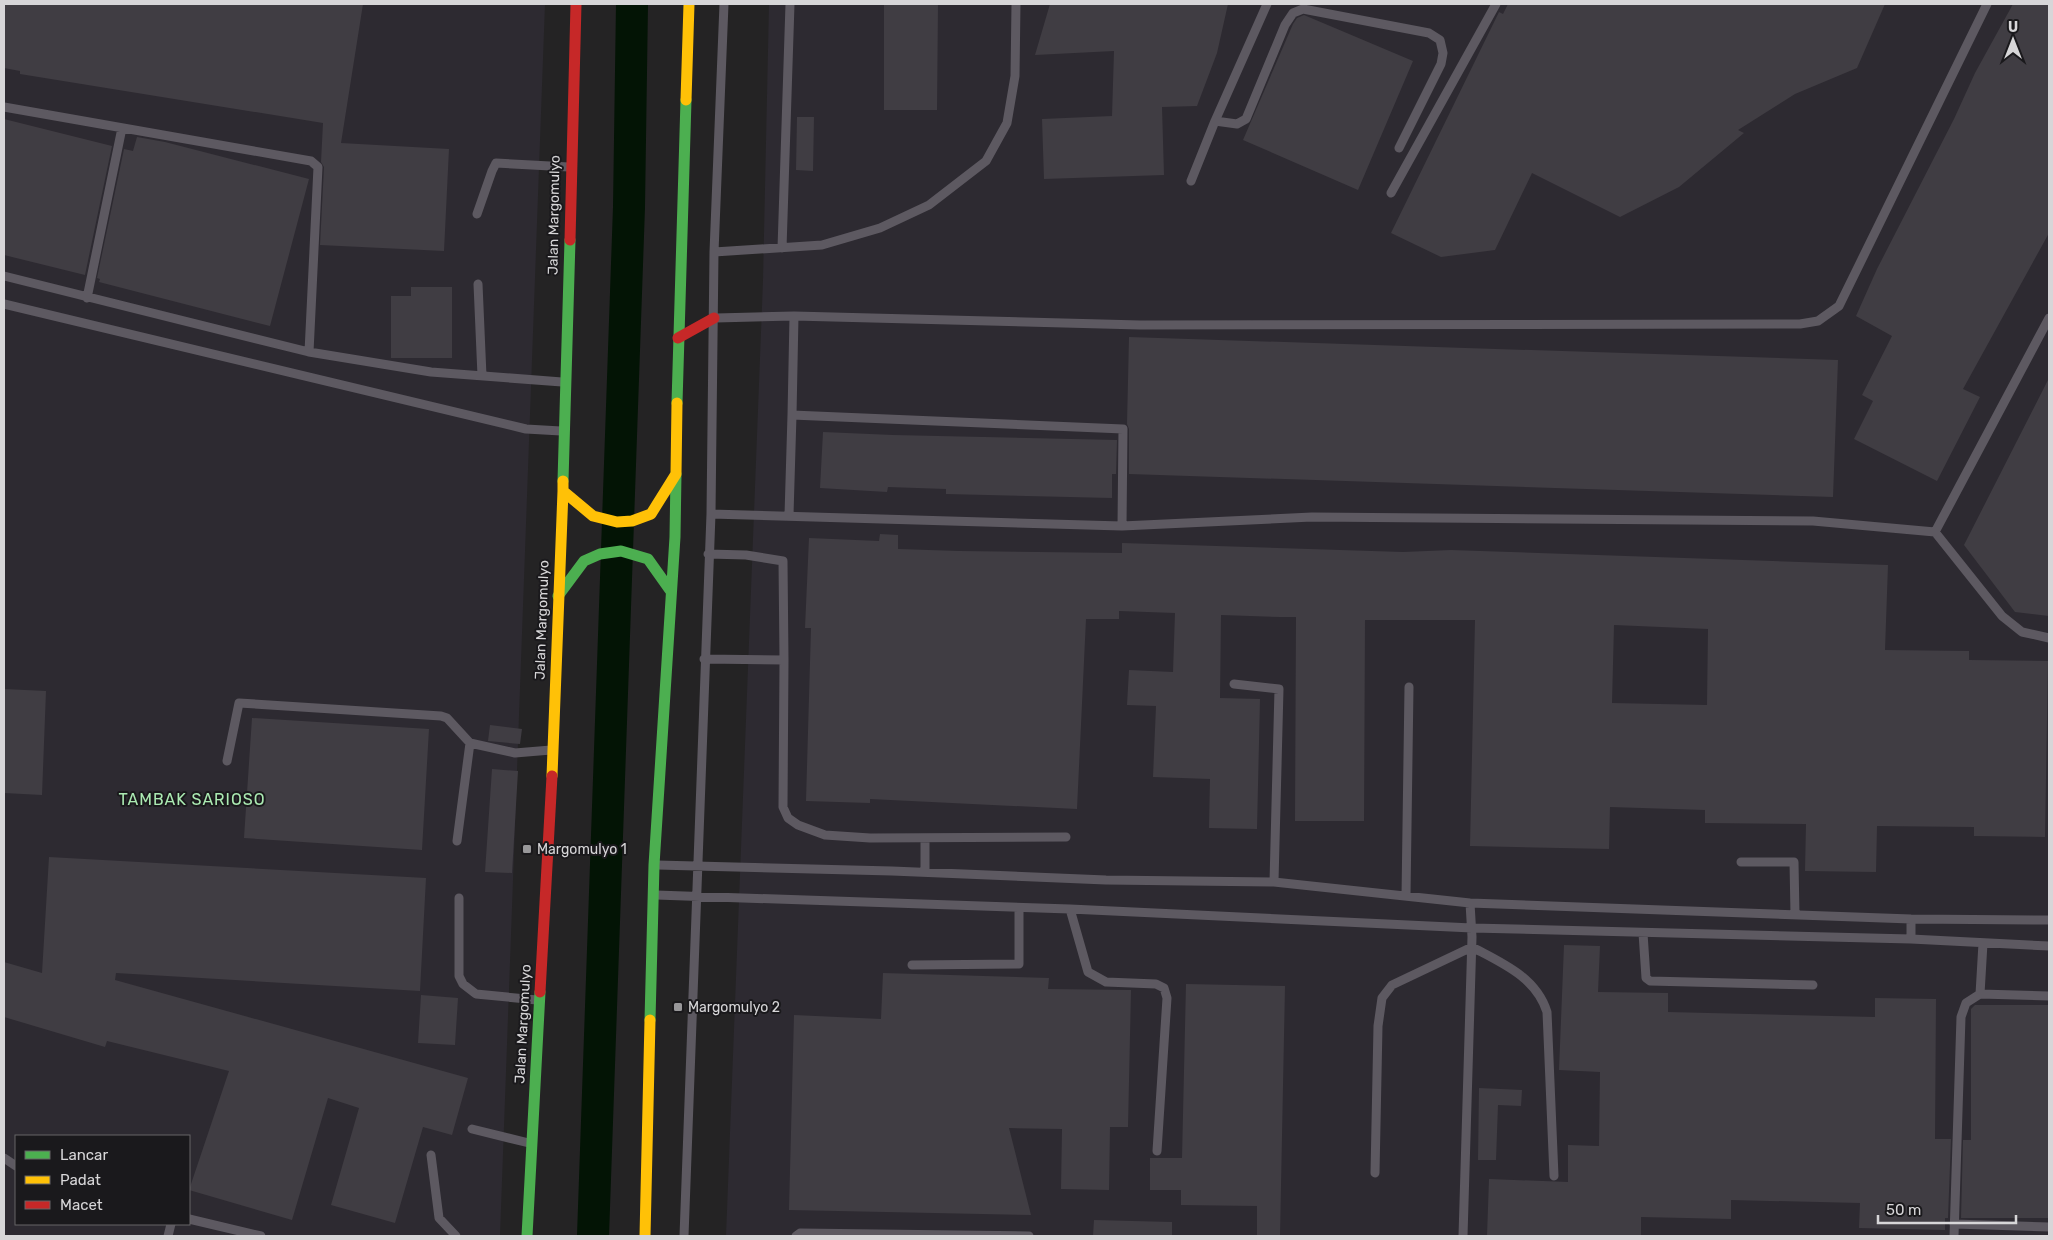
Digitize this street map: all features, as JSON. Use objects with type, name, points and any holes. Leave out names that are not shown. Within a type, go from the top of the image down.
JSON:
[{"type":"main road","name":"Jalan Margomulyo","points":[[527,1236],[553,750],[563,491],[570,167],[576,4]]},
{"type":"main road","points":[[645,1236],[654,865],[676,474],[678,338],[689,4]]},
{"type":"main road","points":[[678,338],[714,318]]},
{"type":"main road","points":[[563,491],[593,516],[617,522],[632,521],[651,514],[676,474]]},
{"type":"main road","points":[[558,596],[584,561],[600,554],[621,551],[648,559],[670,590]]},
{"type":"lane","points":[[684,1236],[704,659],[711,514],[714,252],[724,4]]},
{"type":"lane","points":[[782,248],[790,4]]},
{"type":"lane","points":[[714,252],[822,245],[880,228],[930,204],[986,161],[1007,123],[1015,76],[1016,4]]},
{"type":"lane","points":[[1191,181],[1215,121],[1267,4]]},
{"type":"lane","points":[[1391,193],[1496,4]]},
{"type":"lane","points":[[714,318],[794,316],[1140,325],[1790,324],[1818,321],[1839,306],[1987,4]]},
{"type":"lane","points":[[1215,121],[1236,124],[1246,118],[1285,25],[1293,13],[1303,9],[1429,33],[1440,40],[1443,53],[1441,64],[1399,148]]},
{"type":"lane","points":[[4,108],[315,163],[318,167],[309,352]]},
{"type":"lane","points":[[87,298],[122,128]]},
{"type":"lane","points":[[477,214],[496,164],[570,167]]},
{"type":"lane","points":[[4,276],[309,352],[431,372],[565,382]]},
{"type":"lane","points":[[478,284],[482,376]]},
{"type":"lane","points":[[4,304],[526,429],[564,432]]},
{"type":"lane","points":[[789,515],[794,316]]},
{"type":"lane","points":[[1935,532],[2049,318]]},
{"type":"lane","points":[[792,415],[1123,429],[1122,526]]},
{"type":"lane","points":[[711,514],[1122,526],[1312,518],[1813,520],[1935,532],[2002,616],[2022,632],[2049,638]]},
{"type":"lane","points":[[708,554],[746,554],[783,561],[783,807],[788,818],[798,825],[825,835],[870,838],[1066,837]]},
{"type":"lane","points":[[704,659],[784,660]]},
{"type":"lane","points":[[1234,684],[1279,689],[1274,882]]},
{"type":"lane","points":[[1406,896],[1410,687]]},
{"type":"lane","points":[[227,761],[239,703],[441,716],[447,718],[470,743],[515,753],[553,750]]},
{"type":"lane","points":[[457,841],[470,743]]},
{"type":"lane","points":[[925,838],[925,872]]},
{"type":"lane","points":[[1740,862],[1794,862],[1795,915]]},
{"type":"lane","points":[[654,865],[925,872],[1106,880],[1274,882],[1470,903],[1911,919],[2049,920]]},
{"type":"lane","points":[[653,895],[1070,910],[1472,928],[1642,934],[1911,939],[2049,946]]},
{"type":"lane","points":[[459,898],[459,976],[463,984],[476,994],[540,1000]]},
{"type":"lane","points":[[1463,1236],[1472,946],[1470,903]]},
{"type":"lane","points":[[912,965],[1019,964],[1019,909]]},
{"type":"lane","points":[[1070,910],[1088,972],[1106,982],[1156,984],[1164,988],[1167,998],[1157,1151]]},
{"type":"lane","points":[[1911,919],[1911,939]]},
{"type":"lane","points":[[1642,934],[1646,978],[1650,982],[1813,986]]},
{"type":"lane","points":[[1980,994],[1983,943]]},
{"type":"lane","points":[[1375,1173],[1378,1026],[1382,998],[1392,985],[1472,946]]},
{"type":"lane","points":[[1472,946],[1514,969],[1531,984],[1543,999],[1547,1012],[1554,1176]]},
{"type":"lane","points":[[1954,1236],[1960,1017],[1966,1003],[1980,994],[2049,996]]},
{"type":"lane","points":[[472,1129],[532,1144]]},
{"type":"lane","points":[[431,1155],[439,1218],[456,1236]]},
{"type":"lane","points":[[4,1158],[15,1165]]},
{"type":"lane","points":[[190,1219],[261,1236]]},
{"type":"lane","points":[[1954,1224],[2049,1227]]},
{"type":"lane","points":[[796,1236],[800,1233],[1028,1236]]},
{"type":"shaded area","points":[[4,4],[545,4],[500,1236],[4,1236]]},
{"type":"shaded area","points":[[769,4],[2049,4],[2049,1236],[726,1236],[763,280]]},
{"type":"building","points":[[4,4],[363,4],[341,143],[449,149],[444,251],[320,245],[324,167],[321,162],[323,123],[20,74],[20,71],[4,68]]},
{"type":"building","points":[[884,4],[938,4],[937,110],[884,110]]},
{"type":"building","points":[[1050,4],[1228,4],[1217,53],[1197,106],[1162,107],[1164,175],[1044,179],[1042,119],[1112,116],[1114,51],[1035,55]]},
{"type":"building","points":[[1508,4],[1885,4],[1857,68],[1795,94],[1738,130],[1744,133],[1679,187],[1620,217],[1532,173],[1495,250],[1441,257],[1391,233],[1499,12],[1503,14]]},
{"type":"building","points":[[2013,4],[2049,4],[2049,233],[1963,389],[1980,397],[1937,481],[1854,439],[1873,401],[1862,395],[1892,336],[1856,316],[1877,269],[1954,119],[1975,73]]},
{"type":"building","points":[[1304,15],[1413,61],[1358,190],[1243,140],[1293,24],[1297,18]]},
{"type":"building","points":[[797,117],[814,117],[813,171],[796,170]]},
{"type":"building","points":[[4,119],[112,146],[85,275],[4,255]]},
{"type":"building","points":[[137,137],[165,142],[309,179],[270,326],[99,282],[100,279],[97,278],[124,149],[133,151]]},
{"type":"building","points":[[411,287],[452,287],[452,358],[391,358],[391,296],[411,296]]},
{"type":"building","points":[[1129,337],[1838,360],[1833,497],[1129,474],[1129,429],[1127,424]]},
{"type":"building","points":[[2049,378],[2049,616],[2015,612],[1964,545]]},
{"type":"building","points":[[823,432],[1117,440],[1116,474],[1112,474],[1112,498],[946,494],[946,489],[888,487],[887,492],[820,488]]},
{"type":"building","points":[[880,534],[898,535],[898,549],[959,551],[1122,553],[1122,543],[1403,552],[1451,550],[1888,565],[1885,650],[1969,651],[1969,660],[2048,661],[2045,837],[1974,836],[1974,827],[1877,826],[1876,872],[1805,871],[1806,824],[1705,823],[1705,810],[1610,807],[1609,849],[1470,846],[1475,620],[1365,620],[1364,821],[1295,821],[1296,617],[1221,615],[1220,698],[1260,699],[1257,829],[1209,828],[1210,779],[1153,777],[1156,706],[1127,705],[1129,670],[1173,672],[1175,613],[1119,611],[1119,619],[1086,619],[1077,809],[870,799],[870,803],[806,801],[811,628],[805,628],[809,538],[879,541]],"holes":[[[1614,625],[1708,629],[1707,705],[1612,703]]]},
{"type":"building","points":[[4,689],[46,691],[42,795],[4,793]]},
{"type":"building","points":[[252,718],[429,729],[422,850],[244,838]]},
{"type":"building","points":[[490,725],[522,729],[520,744],[488,741]]},
{"type":"building","points":[[492,769],[518,771],[512,873],[485,872]]},
{"type":"building","points":[[49,857],[426,878],[420,991],[116,973],[115,980],[468,1078],[452,1135],[423,1127],[395,1223],[331,1205],[359,1108],[328,1098],[292,1220],[190,1190],[229,1071],[107,1041],[105,1047],[4,1017],[4,962],[42,973]]},
{"type":"building","points":[[1564,945],[1600,946],[1598,992],[1668,993],[1668,1012],[1875,1017],[1875,998],[1936,999],[1935,1139],[1951,1139],[1948,1218],[1945,1218],[1945,1230],[1859,1228],[1860,1203],[1731,1200],[1731,1219],[1641,1217],[1641,1236],[1487,1236],[1489,1179],[1568,1182],[1568,1145],[1599,1146],[1600,1072],[1559,1070]]},
{"type":"building","points":[[883,973],[1049,978],[1048,989],[1131,990],[1128,1127],[1110,1127],[1109,1190],[1061,1189],[1062,1129],[1009,1128],[1031,1215],[789,1210],[794,1015],[881,1019]]},
{"type":"building","points":[[1186,984],[1285,986],[1280,1236],[1257,1236],[1257,1206],[1181,1205],[1181,1190],[1150,1190],[1150,1158],[1182,1158]]},
{"type":"building","points":[[421,995],[458,998],[455,1045],[418,1043]]},
{"type":"building","points":[[1975,1005],[2049,1005],[2049,1218],[1961,1218],[1963,1140],[1971,1140],[1971,1009]]},
{"type":"building","points":[[1479,1088],[1522,1090],[1521,1106],[1498,1105],[1496,1160],[1478,1160]]},
{"type":"building","points":[[1094,1220],[1172,1222],[1172,1236],[1093,1236]]},
{"type":"waterway","points":[[593,1236],[629,207],[632,4]]},
{"type":"traffic: fast","points":[[677,403],[686,100]]},
{"type":"traffic: fast","points":[[563,481],[570,240]]},
{"type":"traffic: fast","points":[[650,1020],[654,865],[675,537],[676,474]]},
{"type":"traffic: fast","points":[[558,596],[584,561],[600,554],[621,551],[648,559],[670,590]]},
{"type":"traffic: fast","points":[[527,1236],[540,992]]},
{"type":"traffic: slow","points":[[686,100],[689,4]]},
{"type":"traffic: slow","points":[[563,481],[563,491],[593,516],[617,522],[632,521],[651,514],[676,474],[677,403]]},
{"type":"traffic: slow","points":[[552,776],[563,491]]},
{"type":"traffic: slow","points":[[645,1236],[650,1020]]},
{"type":"traffic: jam","points":[[570,240],[576,4]]},
{"type":"traffic: jam","points":[[678,338],[714,318]]},
{"type":"traffic: jam","points":[[540,992],[552,776]]},
{"type":"place","name":"Margomulyo 1","points":[[527,849]]},
{"type":"place","name":"Margomulyo 2","points":[[678,1007]]},
{"type":"district","name":"TAMBAK SARIOSO","points":[[192,799]]}]
